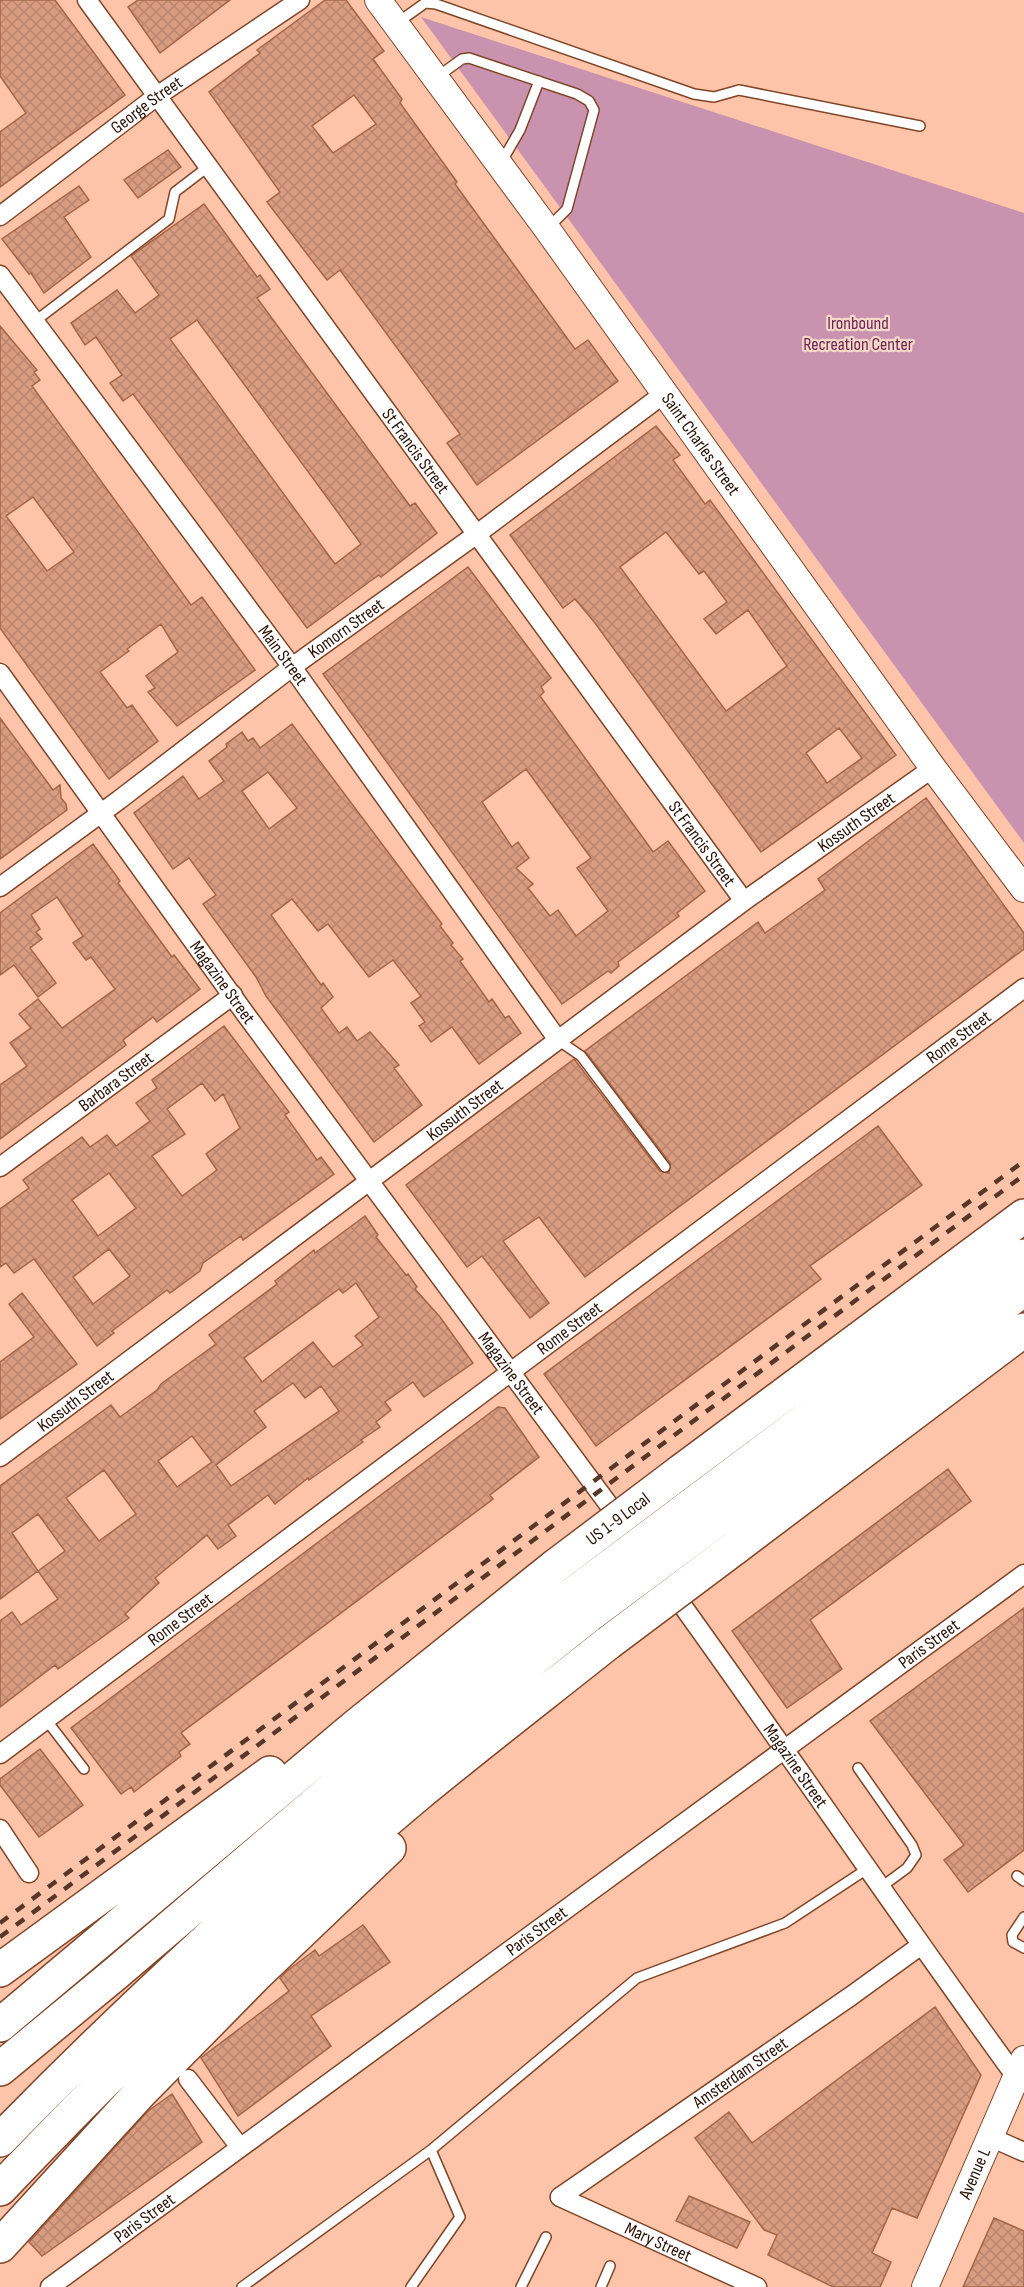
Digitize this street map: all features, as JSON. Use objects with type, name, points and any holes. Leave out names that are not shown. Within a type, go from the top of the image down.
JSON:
[{"type":"highway","name":"US 1-9 Local","points":[[356,1726],[554,1567],[1024,1216]]},
{"type":"highway","points":[[0,2069],[106,1982],[417,1717],[581,1605],[708,1509],[1024,1257]]},
{"type":"highway","points":[[708,1509],[1024,1289]]},
{"type":"highway","points":[[0,2189],[152,2036],[307,1891],[440,1776],[608,1644],[1024,1330]]},
{"type":"highway","points":[[0,2140],[127,2013],[279,1872],[581,1605]]},
{"type":"highway","points":[[0,2246],[99,2136],[257,1974],[356,1879],[489,1758],[567,1676]]},
{"type":"highway","points":[[0,1970],[290,1758],[356,1726]]},
{"type":"highway","points":[[0,2025],[356,1726]]},
{"type":"street","name":"St Francis Street","points":[[87,0],[744,901]]},
{"type":"street","name":"George Street","points":[[0,216],[157,96],[300,0]]},
{"type":"street","name":"Saint Charles Street","points":[[378,0],[547,229],[933,768],[1024,888]]},
{"type":"street","name":"Main Street","points":[[0,275],[292,667],[558,1040]]},
{"type":"street","name":"Komorn Street","points":[[0,887],[292,667],[477,534],[665,393]]},
{"type":"street","name":"Magazine Street","points":[[0,673],[232,995],[511,1369],[784,1747],[920,1946],[1020,2068]]},
{"type":"street","name":"Kossuth Street","points":[[0,1457],[744,901],[933,768]]},
{"type":"street","name":"Rome Street","points":[[0,1754],[47,1721],[511,1369],[1024,988]]},
{"type":"street","name":"Barbara Street","points":[[0,1167],[232,995]]},
{"type":"street","name":"Paris Street","points":[[50,2287],[240,2146],[637,1860],[784,1747],[1024,1574]]},
{"type":"street","points":[[0,1829],[29,1873]]},
{"type":"street","name":"Amsterdam Street","points":[[560,2197],[920,1946]]},
{"type":"street","name":"Avenue L","points":[[926,2287],[1020,2068]]},
{"type":"street","points":[[188,2079],[240,2146]]},
{"type":"street","points":[[990,2137],[1024,2152]]},
{"type":"street","name":"Mary Street","points":[[560,2197],[757,2287]]},
{"type":"lane","points":[[395,24],[426,3],[436,4],[694,94],[714,97],[739,90],[920,126]]},
{"type":"lane","points":[[435,79],[462,59],[469,58],[585,98],[594,110],[567,209],[547,229]]},
{"type":"lane","points":[[499,165],[520,130],[539,81]]},
{"type":"lane","points":[[34,322],[169,219],[175,192],[209,166]]},
{"type":"lane","points":[[558,1040],[581,1056],[665,1167]]},
{"type":"lane","points":[[47,1721],[84,1769]]},
{"type":"lane","points":[[858,1768],[912,1845],[916,1855],[907,1868],[880,1888]]},
{"type":"lane","points":[[242,2287],[431,2150],[637,1978],[785,1923],[867,1869]]},
{"type":"lane","points":[[1024,1917],[1012,1935],[1013,1942],[1024,1948]]},
{"type":"lane","points":[[415,2285],[460,2217],[431,2150]]},
{"type":"lane","points":[[521,2287],[546,2237]]},
{"type":"lane","points":[[601,2287],[610,2266]]},
{"type":"green space","name":"Ironbound Recreation Center","points":[[421,17],[1024,213],[1024,843]]},
{"type":"building","points":[[0,0],[55,0],[125,95],[0,187],[0,132],[26,113],[0,76]]},
{"type":"building","points":[[138,0],[230,0],[160,53],[128,7]]},
{"type":"building","points":[[325,0],[346,0],[384,51],[373,59],[402,99],[400,103],[457,182],[455,184],[575,349],[588,340],[618,381],[477,485],[447,443],[460,434],[340,270],[327,280],[267,202],[280,192],[209,92],[260,53],[257,50]],"holes":[[[354,95],[376,124],[333,153],[312,126]]]},
{"type":"building","points":[[168,150],[181,167],[138,198],[124,180]]},
{"type":"building","points":[[79,186],[89,200],[64,217],[91,257],[44,293],[31,273],[29,274],[2,239]]},
{"type":"building","points":[[204,204],[257,277],[260,275],[270,289],[257,298],[410,506],[415,503],[437,533],[381,577],[379,575],[307,628],[133,394],[123,401],[110,383],[122,375],[96,337],[85,345],[71,323],[117,290],[135,313],[159,295],[131,256]],"holes":[[[197,320],[361,544],[335,564],[170,339]]]},
{"type":"building","points":[[0,326],[37,370],[34,372],[40,380],[32,386],[191,605],[202,597],[255,670],[177,726],[148,692],[155,688],[146,676],[178,652],[161,624],[127,649],[129,651],[100,672],[127,708],[132,705],[158,741],[109,779],[0,628]],"holes":[[[33,497],[74,552],[47,571],[6,516]]]},
{"type":"building","points":[[656,426],[680,455],[673,460],[705,504],[710,500],[896,755],[761,852],[595,623],[575,599],[563,608],[510,535]],"holes":[[[666,532],[699,574],[704,571],[727,602],[704,619],[716,634],[748,610],[787,666],[726,711],[620,567]],[[839,728],[862,758],[827,783],[806,753]]]},
{"type":"building","points":[[468,567],[551,678],[541,687],[544,692],[540,696],[653,852],[668,841],[705,891],[677,913],[679,916],[618,962],[619,966],[611,973],[608,971],[562,1004],[323,674]],"holes":[[[526,769],[591,858],[577,868],[608,911],[576,936],[558,910],[550,916],[528,888],[533,884],[516,868],[529,858],[518,842],[512,847],[482,802]]]},
{"type":"building","points":[[0,718],[53,790],[60,785],[61,798],[67,810],[0,859]]},
{"type":"building","points":[[292,724],[442,924],[440,926],[453,943],[451,945],[463,959],[460,961],[489,1002],[492,999],[505,1018],[509,1016],[521,1033],[479,1064],[452,1027],[431,1042],[419,1026],[425,1022],[411,1003],[421,996],[393,960],[369,977],[328,924],[318,931],[292,899],[271,915],[321,985],[323,983],[333,997],[321,1008],[339,1033],[347,1027],[357,1041],[370,1032],[399,1065],[394,1068],[422,1105],[374,1142],[266,996],[256,977],[203,904],[216,895],[189,858],[173,869],[134,813],[183,776],[199,799],[224,781],[209,761],[242,732],[248,741],[253,738],[260,748]],"holes":[[[268,772],[297,808],[269,829],[242,791]]]},
{"type":"building","points":[[926,798],[1024,933],[1024,949],[585,1277],[539,1217],[503,1241],[549,1303],[530,1318],[482,1256],[467,1267],[406,1185],[574,1059],[660,1171],[669,1173],[670,1163],[585,1051],[758,922],[765,933],[825,890],[818,879]]},
{"type":"building","points":[[93,844],[120,881],[118,883],[172,957],[174,955],[200,989],[157,1022],[153,1017],[123,1040],[126,1045],[0,1139],[0,1085],[27,1066],[10,1043],[31,1028],[19,1014],[38,999],[62,1028],[115,989],[91,957],[86,960],[73,943],[83,936],[57,897],[31,915],[40,929],[36,932],[42,939],[30,948],[56,983],[38,997],[14,965],[0,975],[0,913]]},
{"type":"building","points":[[224,1026],[289,1112],[285,1115],[317,1160],[321,1157],[334,1174],[243,1240],[241,1236],[203,1263],[200,1271],[170,1293],[167,1290],[112,1331],[114,1333],[97,1346],[34,1259],[14,1273],[6,1263],[0,1267],[0,1209],[29,1188],[23,1180],[82,1137],[90,1147],[107,1135],[116,1146],[150,1121],[136,1103],[157,1088],[152,1080]],"holes":[[[202,1083],[215,1101],[223,1094],[240,1128],[206,1154],[217,1170],[182,1196],[152,1156],[185,1134],[167,1109]],[[109,1173],[136,1208],[98,1236],[72,1200]],[[109,1249],[130,1276],[93,1304],[73,1277]]]},
{"type":"building","points":[[878,1126],[922,1185],[810,1266],[821,1279],[596,1446],[544,1374]]},
{"type":"building","points":[[365,1216],[378,1235],[376,1237],[406,1275],[408,1274],[417,1287],[415,1289],[440,1317],[473,1363],[424,1397],[413,1382],[385,1402],[391,1410],[376,1422],[380,1427],[361,1440],[363,1442],[309,1480],[308,1478],[275,1504],[268,1495],[228,1525],[236,1536],[218,1549],[207,1535],[155,1578],[159,1583],[125,1614],[129,1618],[58,1669],[55,1665],[0,1707],[0,1621],[12,1612],[21,1625],[58,1599],[38,1571],[0,1599],[0,1486],[111,1405],[120,1417],[157,1390],[161,1384],[216,1344],[209,1335],[277,1284],[275,1281],[314,1250],[315,1253]],"holes":[[[356,1283],[379,1317],[355,1336],[363,1345],[333,1367],[313,1342],[262,1382],[244,1358],[339,1289],[343,1293]],[[293,1383],[305,1398],[321,1386],[339,1411],[231,1486],[216,1465],[266,1427],[254,1411]],[[192,1436],[212,1462],[177,1487],[158,1461]],[[104,1470],[136,1514],[99,1541],[66,1498]],[[38,1514],[65,1551],[38,1571],[12,1533]]]},
{"type":"building","points":[[22,1293],[77,1364],[0,1419],[0,1362],[34,1337],[9,1304]]},
{"type":"building","points":[[498,1407],[505,1408],[539,1457],[490,1495],[493,1499],[181,1733],[190,1744],[179,1752],[181,1756],[134,1792],[131,1787],[121,1794],[71,1728]]},
{"type":"building","points":[[948,1469],[971,1501],[810,1620],[842,1669],[787,1708],[732,1631]]},
{"type":"building","points":[[1024,1608],[1024,1850],[968,1892],[944,1860],[964,1845],[870,1721]]},
{"type":"building","points":[[40,1749],[83,1805],[39,1837],[0,1785],[0,1779]]},
{"type":"building","points":[[363,1925],[390,1962],[311,2016],[331,2046],[238,2116],[201,2058],[289,1991],[280,1978],[287,1971],[315,1950],[319,1956]]},
{"type":"building","points":[[935,2007],[981,2075],[917,2218],[892,2208],[872,2253],[891,2262],[880,2287],[833,2287],[768,2255],[777,2235],[764,2230],[695,2138],[729,2112],[752,2143]]},
{"type":"building","points":[[172,2094],[202,2142],[42,2256],[29,2242],[148,2111]]},
{"type":"building","points":[[689,2196],[750,2222],[737,2248],[676,2221]]},
{"type":"building","points":[[994,2218],[1024,2231],[1024,2287],[963,2287]]},
{"type":"railway","points":[[0,1923],[1024,1161]]},
{"type":"railway","points":[[0,1937],[1024,1175]]}]
